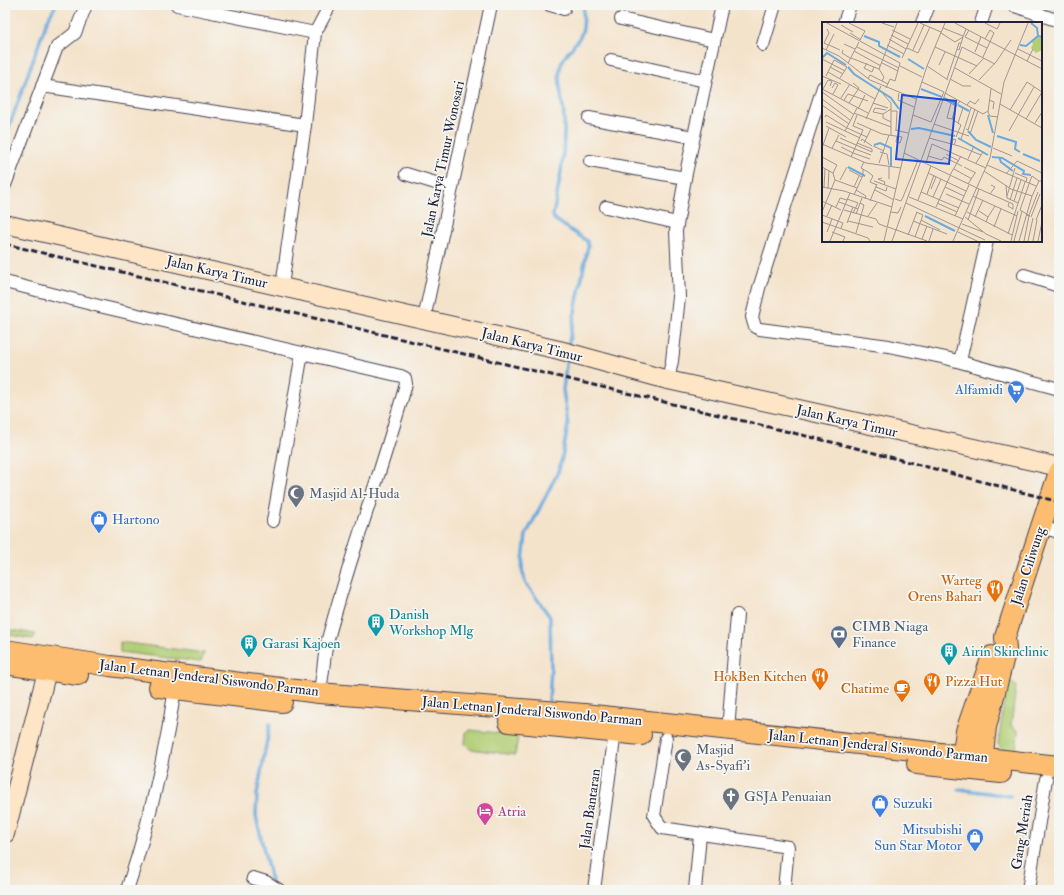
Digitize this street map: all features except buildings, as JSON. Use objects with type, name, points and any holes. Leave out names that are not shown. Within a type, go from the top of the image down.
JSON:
[{"type":"main road","name":"Jalan Ciliwung","points":[[982,764],[986,727],[1006,648],[1005,637],[1059,472]]},
{"type":"main road","name":"Jalan Ciliwung","points":[[962,762],[967,728],[996,643],[1005,637]]},
{"type":"main road","name":"Jalan Letnan Jenderal Siswondo Parman","points":[[5,650],[152,672],[319,693],[359,703]]},
{"type":"main road","name":"Jalan Letnan Jenderal Siswondo Parman","points":[[5,664],[175,689],[449,710],[584,714],[728,730],[962,762]]},
{"type":"main road","name":"Jalan Letnan Jenderal Siswondo Parman","points":[[449,710],[666,738],[962,762],[1055,775]]},
{"type":"street","points":[[5,185],[57,47],[75,33],[86,5]]},
{"type":"street","points":[[177,5],[316,33]]},
{"type":"street","points":[[282,286],[305,125],[316,33],[330,5]]},
{"type":"street","name":"Jalan Karya Timur Wonosari","points":[[424,319],[491,5]]},
{"type":"street","points":[[550,5],[564,8]]},
{"type":"street","points":[[668,380],[672,361],[679,297],[675,244],[677,223],[705,81],[722,5]]},
{"type":"street","points":[[763,44],[774,5]]},
{"type":"street","points":[[844,22],[850,5]]},
{"type":"street","points":[[922,22],[929,5]]},
{"type":"street","points":[[981,22],[987,5]]},
{"type":"street","points":[[1012,5],[1059,21]]},
{"type":"street","points":[[621,19],[714,40]]},
{"type":"street","points":[[611,60],[705,81]]},
{"type":"street","points":[[42,86],[305,125]]},
{"type":"street","points":[[822,90],[759,288],[752,317],[755,327],[760,329],[889,346],[960,361],[1059,389]]},
{"type":"street","points":[[589,118],[694,137]]},
{"type":"street","points":[[590,161],[685,178]]},
{"type":"street","points":[[406,174],[452,188]]},
{"type":"street","points":[[606,207],[677,223]]},
{"type":"street","name":"Jalan Karya Timur","points":[[5,224],[559,350],[668,380],[1059,467]]},
{"type":"street","points":[[960,361],[987,242]]},
{"type":"street","points":[[1024,275],[1059,286]]},
{"type":"street","points":[[5,282],[405,378],[406,384],[328,641],[324,678],[319,693]]},
{"type":"street","points":[[273,520],[302,354]]},
{"type":"street","points":[[1040,527],[1059,532]]},
{"type":"street","points":[[728,730],[737,615]]},
{"type":"street","points":[[5,834],[47,671]]},
{"type":"street","points":[[127,890],[140,852],[149,816],[175,689]]},
{"type":"street","name":"Jalan Bantaran","points":[[594,890],[615,732]]},
{"type":"street","points":[[666,738],[654,816],[662,828],[700,835],[788,847],[784,890]]},
{"type":"street","name":"Gang Meriah","points":[[1028,890],[1055,775]]},
{"type":"street","points":[[695,890],[700,835]]},
{"type":"street","points":[[253,878],[274,887]]},
{"type":"green space","points":[[5,629],[36,634],[33,639],[5,634]]},
{"type":"green space","points":[[120,642],[204,653],[201,662],[120,652]]},
{"type":"green space","points":[[1007,680],[1016,686],[1011,726],[1018,731],[1016,749],[1009,754],[1004,753],[998,744]]},
{"type":"green space","points":[[470,730],[515,735],[518,737],[515,755],[470,749],[465,744],[466,732]]},
{"type":"waterway","points":[[5,138],[47,21],[56,5]]},
{"type":"waterway","points":[[568,347],[588,246],[587,241],[554,219],[553,215],[560,179],[564,145],[564,114],[559,75],[561,64],[582,32],[584,5]]},
{"type":"waterway","points":[[549,701],[551,668],[550,617],[525,582],[522,569],[526,535],[559,470],[563,453],[568,424],[563,390],[567,357]]},
{"type":"waterway","points":[[270,724],[257,794],[256,816],[271,881]]},
{"type":"waterway","points":[[959,789],[1010,796]]},
{"type":"railway","points":[[5,244],[852,447],[1059,502]]},
{"type":"place","name":"Alfamidi","points":[[1016,404]]},
{"type":"place","name":"Masjid Al-Huda","points":[[296,508]]},
{"type":"place","name":"Hartono","points":[[99,534]]},
{"type":"place","name":"Warteg Orens Bahari","points":[[995,603]]},
{"type":"place","name":"Danish Workshop Mlg","points":[[376,637]]},
{"type":"place","name":"CIMB Niaga Finance","points":[[839,649]]},
{"type":"place","name":"Garasi Kajoen","points":[[249,658]]},
{"type":"place","name":"Airin Skinclinic","points":[[949,666]]},
{"type":"place","name":"HokBen Kitchen","points":[[820,691]]},
{"type":"place","name":"Pizza Hut","points":[[932,696]]},
{"type":"place","name":"Chatime","points":[[902,703]]},
{"type":"place","name":"Masjid As-Syafi'i","points":[[683,772]]},
{"type":"place","name":"GSJA Penuaian","points":[[731,811]]},
{"type":"place","name":"Suzuki","points":[[880,818]]},
{"type":"place","name":"Atria","points":[[485,826]]},
{"type":"place","name":"Mitsubishi Sun Star Motor","points":[[975,852]]}]
